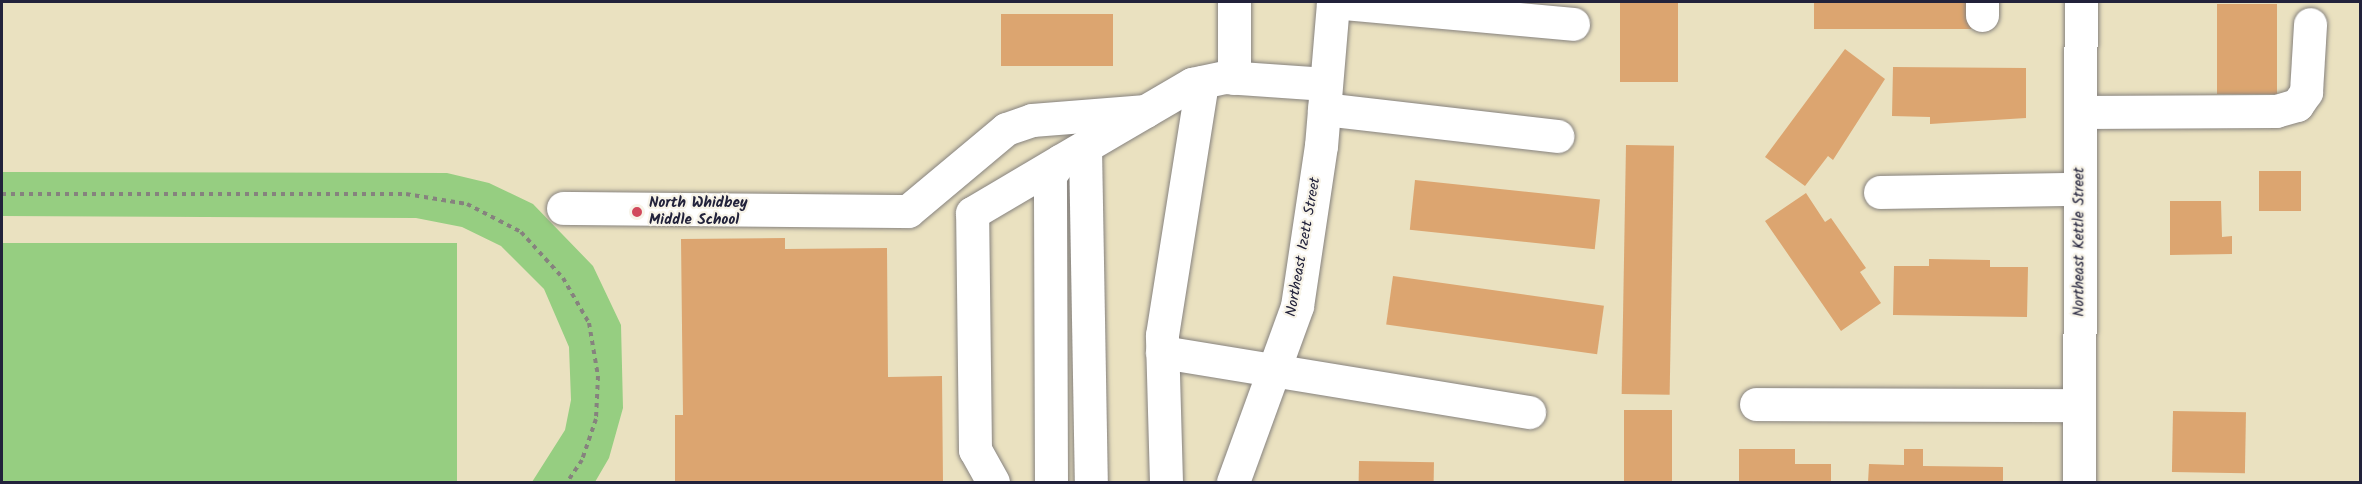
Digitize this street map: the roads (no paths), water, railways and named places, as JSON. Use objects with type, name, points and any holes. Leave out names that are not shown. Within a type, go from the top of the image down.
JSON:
[{"type":"street","points":[[1234,2],[1234,78]]},
{"type":"street","points":[[1333,2],[1573,24]]},
{"type":"street","name":"Northeast Izett Street","points":[[1233,483],[1297,306],[1325,97],[1333,2]]},
{"type":"street","name":"Northeast Kettle Street","points":[[2079,483],[2081,2]]},
{"type":"street","points":[[2080,112],[2276,111],[2297,105],[2306,92],[2310,24]]},
{"type":"street","points":[[993,483],[975,450],[972,213],[1146,111],[1202,82],[1234,78],[1325,97],[1557,136]]},
{"type":"street","points":[[1166,483],[1162,352],[1202,82]]},
{"type":"street","points":[[563,208],[908,211],[1006,129],[1032,120],[1146,111]]},
{"type":"street","points":[[1051,483],[1046,192],[1050,175],[1073,154]]},
{"type":"street","points":[[1073,154],[1091,483]]},
{"type":"street","points":[[1880,192],[2080,189]]},
{"type":"street","points":[[1162,352],[1529,412]]},
{"type":"street","points":[[1756,404],[2079,405]]},
{"type":"place","name":"North Whidbey Middle School","points":[[637,212]]}]
